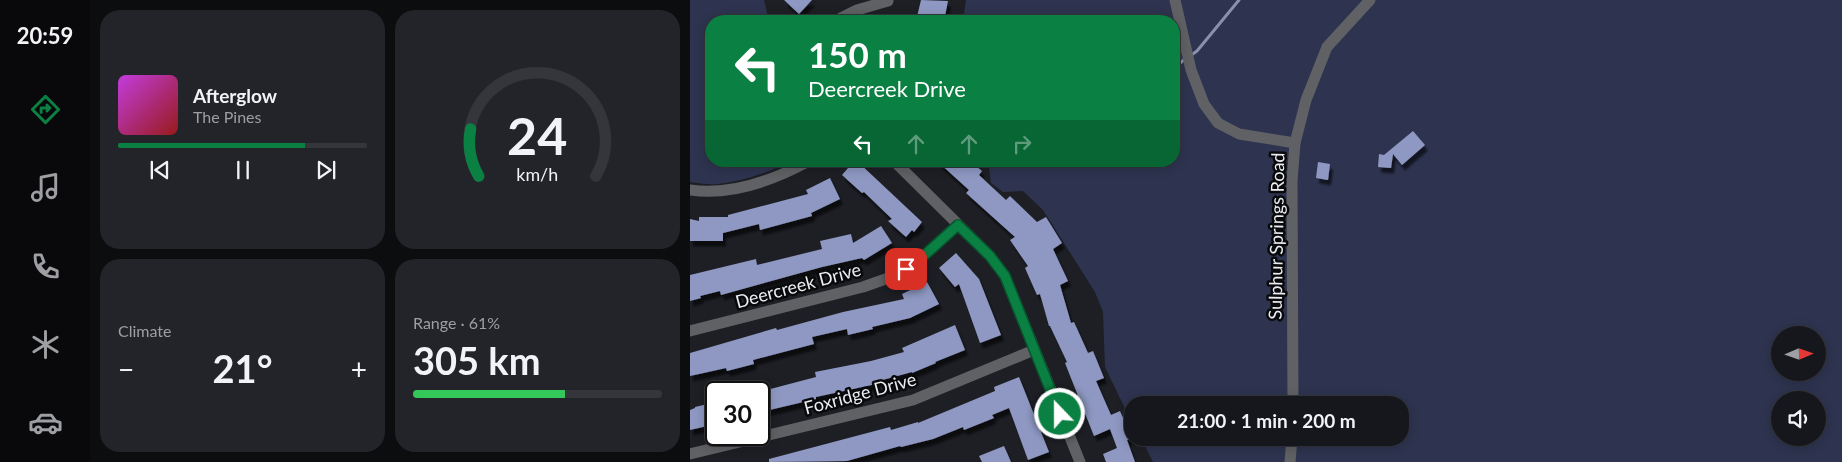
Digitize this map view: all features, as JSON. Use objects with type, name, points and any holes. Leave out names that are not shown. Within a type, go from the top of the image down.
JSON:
[{"type":"street","points":[[1175,0],[1178,15]]},
{"type":"street","name":"Sulphur Springs Road","points":[[1293,396],[1292,180],[1295,143],[1306,100],[1327,47],[1370,0]]},
{"type":"street","points":[[847,15],[857,10],[888,1]]},
{"type":"street","points":[[1180,22],[1191,70],[1204,104],[1218,123],[1239,134],[1295,143]]},
{"type":"street","points":[[690,190],[706,192],[750,185],[798,167]]},
{"type":"street","points":[[900,167],[990,256],[1005,276],[1080,462]]},
{"type":"street","name":"Deercreek Drive","points":[[690,331],[863,287],[894,276],[918,261],[958,225]]},
{"type":"street","name":"Foxridge Drive","points":[[690,454],[913,400],[1034,350]]},
{"type":"street","points":[[1290,462],[1291,446]]},
{"type":"shaded area","points":[[690,0],[764,0],[768,15],[705,15],[705,167],[778,167],[765,173],[726,183],[704,184],[690,182]]},
{"type":"shaded area","points":[[966,0],[1842,0],[1842,462],[1153,462],[1145,446],[1409,446],[1409,396],[1124,396],[1124,406],[1105,367],[1103,312],[1095,292],[1043,210],[1023,191],[1003,192],[991,183],[989,167],[1180,167],[1180,15],[964,15]]},
{"type":"building","points":[[784,0],[812,0],[799,14]]},
{"type":"building","points":[[921,0],[948,1],[945,15],[917,15]]},
{"type":"building","points":[[1413,131],[1425,145],[1402,165],[1393,154],[1391,168],[1378,167],[1379,154],[1384,155]]},
{"type":"building","points":[[1318,162],[1330,164],[1328,180],[1316,178]]},
{"type":"building","points":[[849,167],[863,167],[922,222],[914,232],[912,230],[906,237],[888,221],[892,219],[864,192],[862,193],[842,175]]},
{"type":"building","points":[[944,167],[977,167],[982,171],[979,175],[1006,200],[1010,196],[1037,222],[1046,217],[1062,243],[1053,249],[1068,281],[1060,285],[1071,323],[1074,322],[1088,353],[1093,351],[1104,378],[1096,381],[1111,415],[1120,411],[1124,420],[1124,446],[1129,446],[1135,462],[1106,462],[1103,454],[1117,448],[1110,429],[1094,436],[1065,363],[1067,362],[1049,326],[1040,294],[1037,295],[1025,268],[1028,266],[1010,240],[1015,237],[966,193],[969,190]]},
{"type":"building","points":[[830,178],[840,199],[811,213],[812,216],[760,230],[759,224],[723,233],[723,241],[690,241],[690,219],[699,221],[699,217],[728,217],[728,215],[808,194],[806,190]]},
{"type":"building","points":[[881,226],[892,243],[864,260],[862,258],[822,267],[721,295],[720,291],[700,296],[701,298],[690,301],[690,275],[756,259],[757,265],[822,249],[820,241],[851,234],[853,243]]},
{"type":"building","points":[[956,253],[979,279],[1001,335],[980,343],[959,284],[955,287],[939,268]]},
{"type":"building","points":[[927,282],[939,304],[910,318],[848,335],[847,329],[812,337],[814,344],[753,360],[754,364],[727,371],[726,368],[690,376],[690,353],[776,328],[777,330],[843,312],[904,299],[902,294]]},
{"type":"building","points":[[955,325],[965,350],[912,373],[875,382],[876,384],[816,397],[816,399],[770,410],[770,389],[816,377],[815,372],[871,361],[904,352],[902,348]]},
{"type":"building","points":[[1019,377],[1049,452],[1028,460],[1009,408],[992,415],[994,418],[964,430],[963,427],[933,439],[847,461],[769,462],[769,459],[890,427],[891,430],[918,423],[995,391],[994,387]]},
{"type":"building","points":[[705,405],[705,427],[690,430],[690,410]]},
{"type":"building","points":[[1004,446],[1011,462],[982,462],[979,456]]},
{"type":"waterway","points":[[1190,56],[1197,51],[1239,0]]},
{"type":"waterway","points":[[1180,63],[1185,59]]},
{"type":"route","points":[[906,269],[918,261],[958,225],[990,256],[1005,276],[1060,414]]}]
